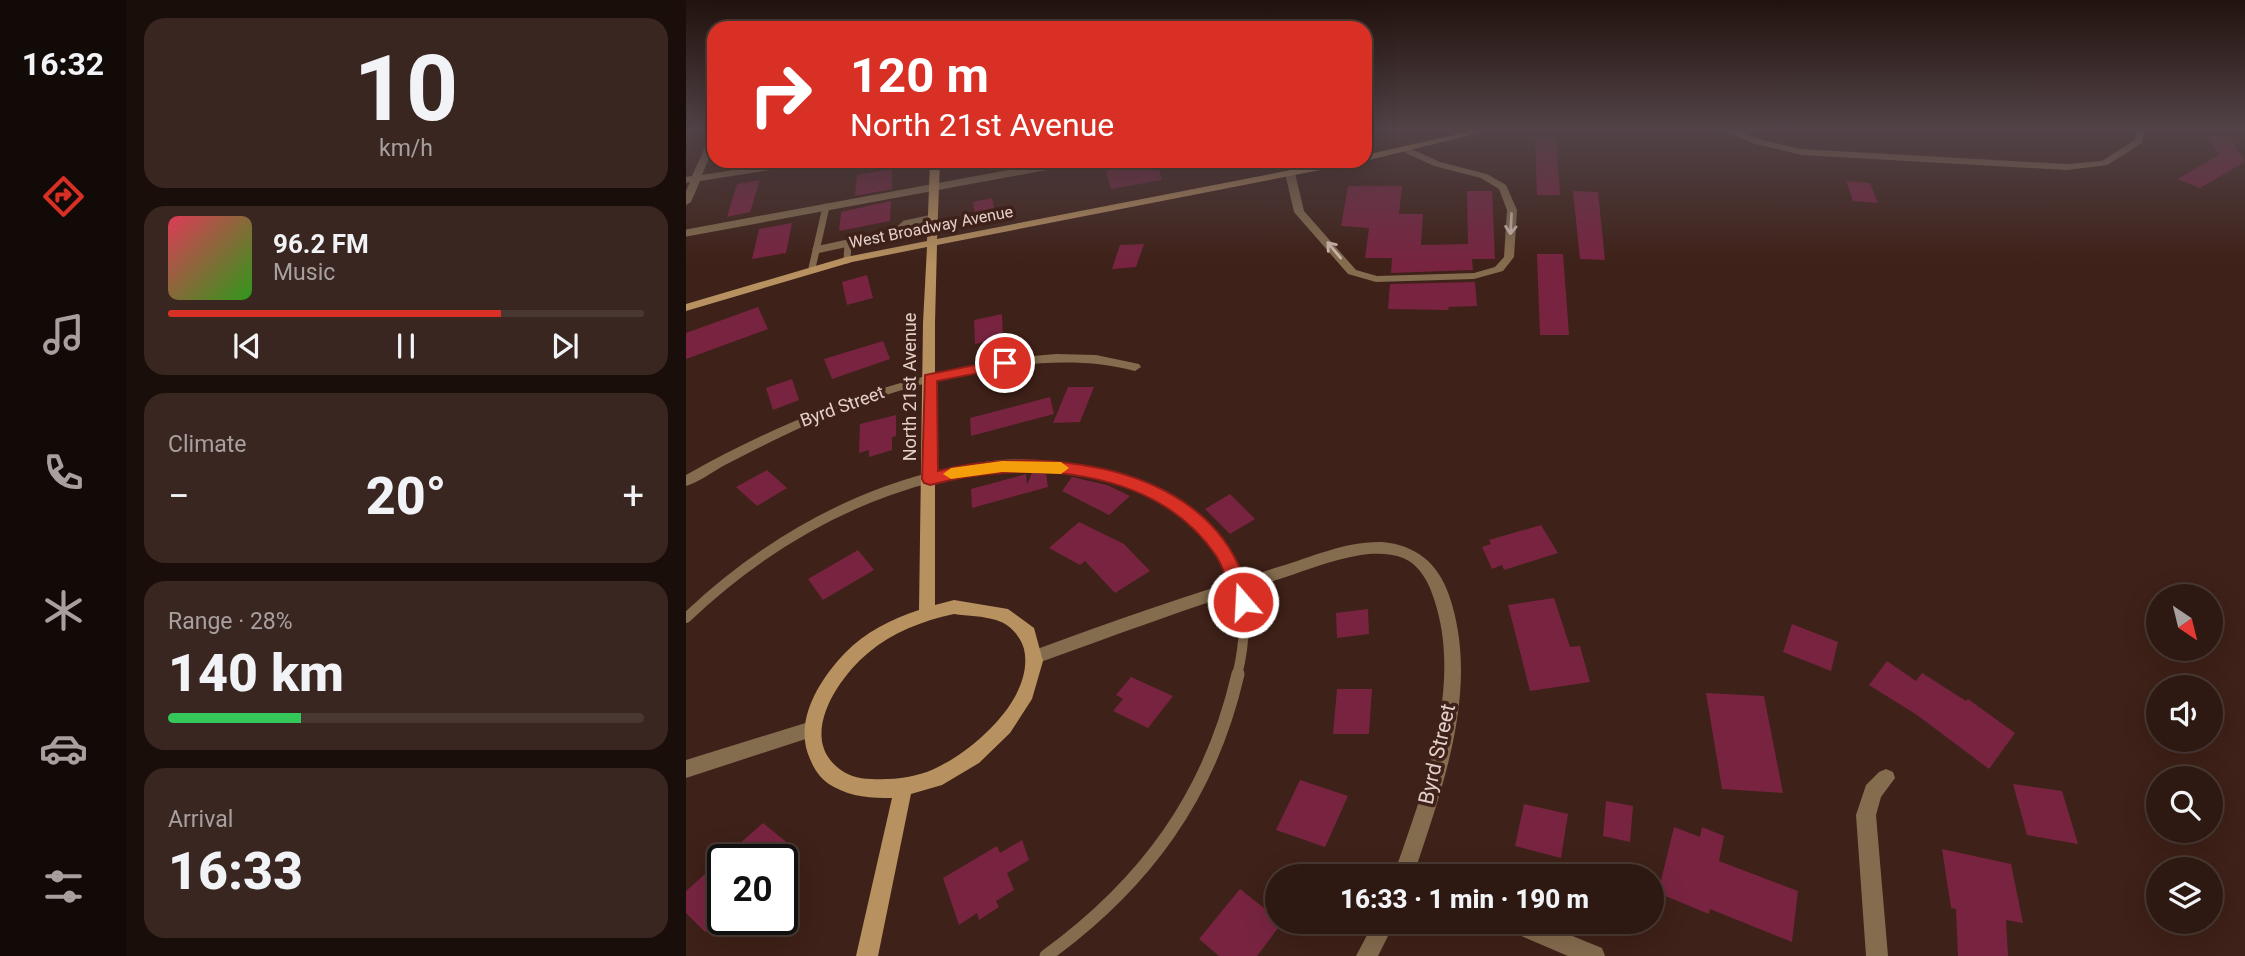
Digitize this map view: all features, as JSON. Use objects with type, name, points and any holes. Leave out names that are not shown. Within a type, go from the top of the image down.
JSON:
[{"type":"street","points":[[686,202],[699,175]]},
{"type":"street","points":[[686,180],[724,175]]},
{"type":"street","name":"North 21st Avenue","points":[[927,613],[934,175]]},
{"type":"street","name":"West Broadway Avenue","points":[[686,308],[812,268],[847,260],[1282,175]]},
{"type":"street","points":[[1290,175],[1302,216],[1352,272],[1376,279],[1474,276],[1499,269],[1509,257],[1512,210],[1503,187],[1479,175]]},
{"type":"street","name":"Byrd Street","points":[[686,481],[804,419],[930,378],[1024,360],[1060,357],[1112,359],[1135,367]]},
{"type":"street","name":"Byrd Street","points":[[1239,586],[1361,550],[1393,550],[1413,556],[1432,572],[1441,590],[1448,620],[1452,667],[1448,719],[1432,786],[1407,864]]},
{"type":"street","points":[[1035,657],[1239,586]]},
{"type":"street","points":[[954,607],[979,607],[1000,612],[1018,622],[1030,638],[1035,657],[1033,678],[1024,701],[1009,724],[988,746],[962,765],[933,780],[903,789],[877,791],[853,788],[834,779],[820,766],[813,748],[812,729],[818,705],[850,658],[874,639],[900,624],[927,613],[954,607]]},
{"type":"street","points":[[686,769],[812,729]]},
{"type":"street","points":[[1877,956],[1866,815],[1873,792],[1886,778]]},
{"type":"street","points":[[867,956],[903,789]]},
{"type":"street","points":[[1367,956],[1379,934]]},
{"type":"street","points":[[1541,934],[1594,956]]},
{"type":"lane","points":[[686,233],[999,175]]},
{"type":"lane","points":[[812,268],[826,207]]},
{"type":"lane","points":[[816,250],[895,233],[905,224],[933,218]]},
{"type":"lane","points":[[847,260],[848,243]]},
{"type":"lane","points":[[686,618],[737,571],[792,534],[840,510],[930,479],[966,470],[1044,466],[1085,470],[1121,479],[1155,492],[1179,506],[1204,528],[1225,555],[1243,602],[1242,642],[1237,676],[1223,726],[1206,771],[1178,826],[1148,867],[1118,899],[1046,956]]},
{"type":"building","points":[[857,175],[892,175],[892,189],[855,196]]},
{"type":"building","points":[[1107,175],[1160,175],[1162,180],[1111,189]]},
{"type":"building","points":[[1536,175],[1559,175],[1560,195],[1537,195]]},
{"type":"building","points":[[2185,175],[2223,175],[2200,188],[2177,179]]},
{"type":"building","points":[[760,180],[750,212],[727,217],[737,184]]},
{"type":"building","points":[[1846,181],[1870,183],[1878,203],[1853,201]]},
{"type":"building","points":[[1348,186],[1402,186],[1399,214],[1423,214],[1421,245],[1468,244],[1467,191],[1492,191],[1495,259],[1472,259],[1473,270],[1391,273],[1392,258],[1365,258],[1369,228],[1341,226]]},
{"type":"building","points":[[1573,191],[1598,192],[1605,260],[1580,259]]},
{"type":"building","points":[[992,198],[996,216],[976,220],[973,202]]},
{"type":"building","points":[[891,201],[890,221],[839,231],[841,212]]},
{"type":"building","points":[[792,223],[786,253],[752,259],[759,229]]},
{"type":"building","points":[[1144,244],[1136,267],[1112,269],[1120,245]]},
{"type":"building","points":[[1537,254],[1563,254],[1569,335],[1540,335]]},
{"type":"building","points":[[867,275],[873,298],[847,305],[842,282]]},
{"type":"building","points":[[1475,282],[1477,306],[1448,307],[1449,310],[1388,309],[1390,284]]},
{"type":"building","points":[[758,307],[768,329],[686,359],[686,333]]},
{"type":"building","points":[[1002,314],[1003,338],[975,344],[974,320]]},
{"type":"building","points":[[883,341],[890,359],[832,379],[824,359]]},
{"type":"building","points":[[792,379],[799,400],[773,410],[766,388]]},
{"type":"building","points":[[1068,387],[1094,387],[1080,422],[1053,423]]},
{"type":"building","points":[[1050,397],[1054,414],[971,436],[970,418]]},
{"type":"building","points":[[896,415],[896,436],[892,437],[892,450],[869,457],[869,450],[859,453],[860,424]]},
{"type":"building","points":[[767,470],[787,488],[757,506],[736,487]]},
{"type":"building","points":[[1032,473],[1046,474],[1048,487],[972,508],[971,489],[1026,474],[1027,485]]},
{"type":"building","points":[[1072,477],[1107,485],[1130,496],[1109,515],[1062,491]]},
{"type":"building","points":[[1230,494],[1255,519],[1230,534],[1205,509]]},
{"type":"building","points":[[1079,522],[1124,544],[1150,571],[1115,593],[1085,561],[1080,565],[1049,548]]},
{"type":"building","points":[[1541,525],[1558,553],[1504,570],[1502,565],[1492,569],[1482,547],[1491,544],[1489,540]]},
{"type":"building","points":[[858,550],[874,570],[823,600],[808,579]]},
{"type":"building","points":[[1554,598],[1570,647],[1580,646],[1590,682],[1530,691],[1508,605]]},
{"type":"building","points":[[1368,609],[1369,634],[1337,638],[1336,613]]},
{"type":"building","points":[[1792,624],[1838,642],[1831,671],[1783,652]]},
{"type":"building","points":[[1887,661],[1916,681],[1922,673],[1966,701],[1968,699],[2015,733],[1989,769],[1917,715],[1869,685]]},
{"type":"building","points":[[1131,677],[1173,696],[1148,728],[1113,711],[1123,699],[1116,695]]},
{"type":"building","points":[[1337,689],[1372,689],[1369,734],[1333,734]]},
{"type":"building","points":[[1706,693],[1764,696],[1783,793],[1722,789]]},
{"type":"building","points":[[1300,780],[1348,796],[1325,847],[1276,830]]},
{"type":"building","points":[[2013,784],[2062,791],[2078,844],[2027,835]]},
{"type":"building","points":[[1606,801],[1633,806],[1630,842],[1603,836]]},
{"type":"building","points":[[1524,804],[1568,814],[1561,858],[1515,846]]},
{"type":"building","points":[[763,823],[789,844],[739,844]]},
{"type":"building","points":[[1674,827],[1700,837],[1702,827],[1724,836],[1719,861],[1798,891],[1792,942],[1710,909],[1709,914],[1664,895],[1664,868]]},
{"type":"building","points":[[1022,840],[1029,860],[1007,873],[1014,890],[996,901],[999,907],[979,920],[977,913],[959,925],[943,878],[997,846],[1000,853]]},
{"type":"building","points":[[1942,849],[2011,864],[2023,923],[2006,920],[2008,956],[1958,956],[1956,909],[1951,908]]},
{"type":"building","points":[[707,872],[705,932],[686,913],[686,891]]},
{"type":"building","points":[[1240,889],[1265,909],[1265,934],[1274,934],[1257,956],[1219,956],[1199,939]]},
{"type":"slow traffic","points":[[951,474],[1002,466],[1061,468]]},
{"type":"route","points":[[1005,363],[930,378],[930,479],[966,470],[1002,466],[1044,466],[1085,470],[1121,479],[1155,492],[1179,506],[1204,528],[1225,555],[1243,602]]}]
